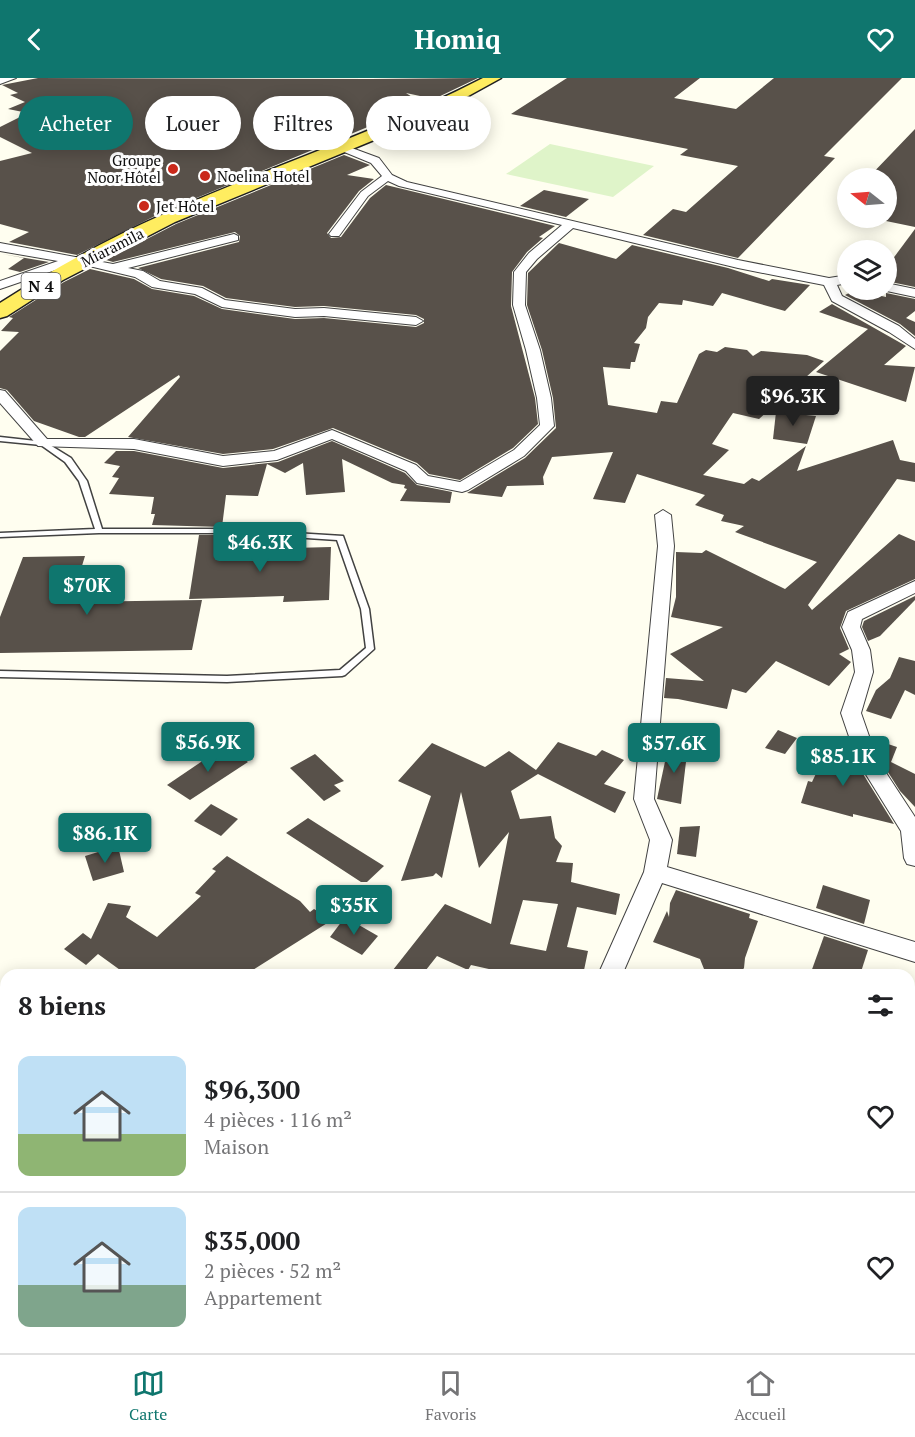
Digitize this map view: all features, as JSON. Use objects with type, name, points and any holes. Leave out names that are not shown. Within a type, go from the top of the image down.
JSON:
[{"type":"main road","name":"Miaramila","points":[[354,142],[436,108],[494,78]]},
{"type":"main road","name":"Miaramila","points":[[0,312],[80,261],[169,218],[334,150]]},
{"type":"street","points":[[0,81],[11,78]]},
{"type":"street","points":[[349,150],[373,159],[385,167],[388,177]]},
{"type":"street","points":[[335,234],[361,198],[378,180],[388,177],[403,184],[738,264],[829,282],[837,281]]},
{"type":"street","points":[[0,394],[43,443],[134,444],[223,461],[278,455],[332,434],[411,468],[423,480],[462,487],[519,453],[547,426],[535,360],[519,305],[520,273],[533,256],[572,224]]},
{"type":"street","points":[[114,268],[234,238]]},
{"type":"street","points":[[0,247],[139,274],[156,284],[198,291],[222,303],[295,313],[324,312],[416,321]]},
{"type":"street","points":[[0,285],[80,261]]},
{"type":"street","points":[[829,282],[837,298],[894,329],[915,345]]},
{"type":"street","points":[[897,289],[915,293]]},
{"type":"street","points":[[614,969],[655,872],[661,840],[644,799],[666,546],[663,515]]},
{"type":"street","points":[[915,586],[854,616],[851,627],[861,650],[864,672],[851,713],[867,760],[912,830],[915,858]]},
{"type":"street","points":[[655,872],[915,952]]},
{"type":"lane","points":[[0,439],[43,443],[68,460],[83,481],[99,531]]},
{"type":"lane","points":[[0,535],[99,531],[232,531],[340,538],[365,609],[370,649],[342,673],[227,679],[0,674]]},
{"type":"green space","points":[[550,144],[654,166],[613,197],[506,174]]},
{"type":"building","points":[[38,78],[478,78],[440,96],[406,93],[411,96],[366,96],[366,128],[354,133],[354,96],[253,96],[253,150],[312,150],[163,212],[77,255],[9,242],[29,232],[0,224],[0,161],[32,153],[26,150],[133,150],[133,96],[18,96],[18,99],[10,95],[18,93],[2,85]]},
{"type":"building","points":[[567,78],[700,78],[674,98],[736,109],[774,78],[902,78],[824,156],[835,158],[738,258],[643,235],[673,209],[686,212],[738,166],[680,155],[688,149],[511,114]]},
{"type":"building","points":[[18,105],[18,111],[8,109]]},
{"type":"building","points":[[18,118],[18,146],[0,137],[0,127]]},
{"type":"building","points":[[915,129],[915,227],[897,223],[897,168],[878,168]]},
{"type":"building","points":[[344,155],[370,165],[347,175],[374,179],[359,191],[327,233],[331,238],[341,237],[370,198],[386,185],[555,226],[539,237],[543,238],[527,252],[512,272],[511,306],[535,398],[538,424],[513,448],[460,480],[429,474],[417,463],[333,428],[273,449],[223,454],[128,437],[180,377],[179,375],[85,437],[34,421],[7,390],[0,388],[0,351],[19,332],[1,331],[13,318],[9,317],[64,282],[90,269],[134,279],[152,289],[194,296],[222,309],[295,319],[324,318],[416,327],[424,323],[424,319],[416,315],[324,306],[295,307],[226,298],[203,286],[161,279],[138,268],[239,242],[240,236],[235,232],[113,262],[106,260],[176,224]]},
{"type":"building","points":[[544,190],[589,199],[566,217],[520,206]]},
{"type":"building","points":[[915,229],[915,287],[897,283],[897,253]]},
{"type":"building","points":[[559,243],[616,259],[632,245],[728,268],[769,281],[772,279],[810,285],[785,311],[722,293],[713,306],[683,300],[682,305],[659,303],[648,317],[646,328],[634,343],[640,344],[635,362],[631,362],[630,369],[603,367],[608,405],[657,413],[661,401],[677,403],[699,354],[706,350],[717,352],[725,347],[747,350],[753,356],[761,351],[807,355],[824,361],[759,419],[733,413],[712,444],[729,450],[703,475],[744,484],[752,478],[759,481],[806,446],[797,471],[893,440],[900,460],[915,463],[915,482],[897,479],[808,605],[812,610],[899,534],[915,541],[915,579],[846,611],[840,628],[849,649],[839,654],[851,662],[829,686],[776,661],[746,693],[732,689],[727,709],[664,698],[666,678],[704,681],[670,654],[723,627],[671,617],[676,597],[676,552],[702,553],[706,550],[785,589],[817,562],[735,532],[744,526],[721,521],[724,515],[695,505],[705,495],[637,474],[625,503],[593,499],[613,452],[552,457],[543,477],[544,485],[507,486],[502,497],[467,493],[525,458],[556,428],[553,398],[542,350],[527,305],[528,273]]},
{"type":"building","points":[[2,254],[49,262],[20,272],[8,269],[24,258]]},
{"type":"building","points":[[897,295],[915,299],[915,311],[906,318],[915,322],[915,336],[900,324],[854,300],[897,300]]},
{"type":"building","points":[[832,304],[906,346],[884,365],[915,367],[906,402],[816,372],[868,329],[819,312]]},
{"type":"building","points":[[776,412],[816,416],[807,444],[773,439]]},
{"type":"building","points":[[332,441],[405,473],[417,485],[452,492],[450,503],[400,501],[407,489],[404,488],[405,485],[392,483],[342,459],[345,492],[306,495],[303,463],[285,473],[267,464],[258,496],[226,495],[222,527],[152,525],[155,514],[151,514],[154,497],[109,494],[119,478],[112,477],[120,466],[104,463],[116,451],[134,451],[223,468],[278,462]]},
{"type":"building","points":[[199,535],[220,535],[218,550],[331,547],[329,600],[283,602],[284,596],[189,599]]},
{"type":"building","points":[[85,556],[71,602],[202,600],[192,650],[0,653],[0,617],[23,557]]},
{"type":"building","points":[[915,596],[915,600],[880,636],[868,641],[862,627],[864,621]]},
{"type":"building","points":[[899,657],[915,661],[915,695],[905,690],[891,719],[866,711],[876,690],[890,678]]},
{"type":"building","points":[[778,730],[797,738],[785,754],[765,748]]},
{"type":"building","points":[[832,740],[850,746],[855,761],[894,824],[853,814],[853,817],[801,803],[808,781],[812,782]]},
{"type":"building","points":[[879,741],[897,747],[891,762],[915,774],[915,807],[900,791],[879,758],[876,750]]},
{"type":"building","points":[[558,742],[596,756],[602,750],[624,760],[604,784],[626,792],[615,813],[538,774],[511,791],[520,819],[551,816],[555,838],[562,846],[556,862],[573,863],[571,882],[620,894],[616,915],[577,907],[567,947],[588,951],[584,969],[489,969],[471,965],[466,969],[437,956],[427,969],[394,969],[445,904],[491,924],[509,832],[479,868],[461,792],[442,878],[436,873],[433,876],[401,881],[431,796],[398,781],[432,743],[485,767],[509,751],[536,770]],"holes":[[[523,900],[558,904],[546,951],[510,944]]]},
{"type":"building","points":[[669,743],[688,745],[681,804],[657,799]]},
{"type":"building","points":[[226,745],[248,762],[190,800],[167,785]]},
{"type":"building","points":[[315,754],[344,781],[334,785],[341,791],[324,801],[290,768]]},
{"type":"building","points":[[211,804],[238,819],[221,836],[194,821]]},
{"type":"building","points":[[308,818],[384,866],[367,882],[361,882],[286,833]]},
{"type":"building","points":[[700,826],[696,857],[677,854],[680,827]]},
{"type":"building","points":[[118,846],[124,872],[93,881],[85,856]]},
{"type":"building","points":[[227,856],[300,901],[310,912],[314,909],[332,920],[254,969],[119,969],[98,954],[86,965],[64,949],[83,933],[91,939],[108,903],[131,906],[126,917],[157,937],[201,896],[195,893],[216,871],[212,869]]},
{"type":"building","points":[[823,885],[870,900],[864,924],[816,908]]},
{"type":"building","points":[[676,890],[750,914],[749,918],[758,921],[743,969],[704,969],[700,959],[653,942],[667,911],[669,917],[670,903]]},
{"type":"building","points":[[345,917],[378,936],[362,955],[330,937]]},
{"type":"building","points":[[824,936],[868,950],[862,969],[812,969]]},
{"type":"place","name":"Groupe Noor Hôtel","points":[[173,169]]},
{"type":"place","name":"Noelina Hotel","points":[[205,176]]},
{"type":"place","name":"Jet Hôtel","points":[[144,206]]}]
